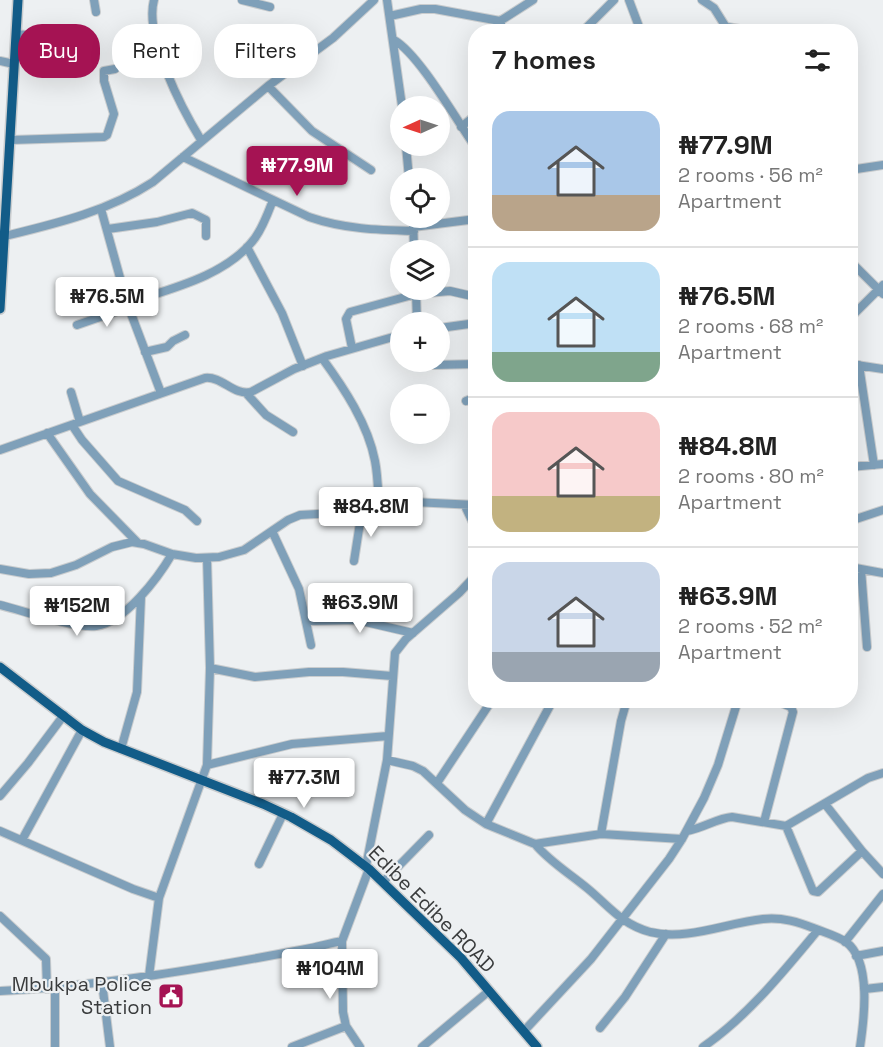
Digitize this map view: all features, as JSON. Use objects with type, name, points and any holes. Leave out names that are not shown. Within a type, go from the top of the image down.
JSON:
[{"type":"main road","points":[[0,309],[3,203],[10,156],[18,0]]},
{"type":"main road","name":"Edibe Edibe ROAD","points":[[0,667],[82,730],[104,742],[203,780],[283,814],[320,833],[368,868],[461,958],[537,1047]]},
{"type":"street","points":[[94,0],[96,12]]},
{"type":"street","points":[[154,0],[152,18],[171,82],[181,106],[201,140]]},
{"type":"street","points":[[242,0],[270,7]]},
{"type":"street","points":[[386,0],[394,40],[401,96]]},
{"type":"street","points":[[390,16],[421,9],[435,9],[500,21],[533,0]]},
{"type":"street","points":[[590,24],[614,0]]},
{"type":"street","points":[[629,0],[638,24]]},
{"type":"street","points":[[702,0],[714,8],[725,24]]},
{"type":"street","points":[[2,237],[101,209],[139,191],[268,86],[333,38],[371,1]]},
{"type":"street","points":[[394,40],[404,46],[421,68],[468,137]]},
{"type":"street","points":[[0,61],[14,64]]},
{"type":"street","points":[[11,140],[104,137],[107,135],[114,114],[104,81],[104,71],[112,70]]},
{"type":"street","points":[[268,86],[312,131],[371,170]]},
{"type":"street","points":[[461,127],[468,121]]},
{"type":"street","points":[[0,156],[10,156]]},
{"type":"street","points":[[183,157],[328,224],[362,230],[414,229],[468,220]]},
{"type":"street","points":[[858,169],[883,165]]},
{"type":"street","points":[[77,325],[192,282],[223,265],[247,247],[256,237],[273,200]]},
{"type":"street","points":[[101,209],[128,305],[161,393]]},
{"type":"street","points":[[108,230],[157,222],[192,213],[206,220],[206,236]]},
{"type":"street","points":[[414,229],[414,240]]},
{"type":"street","points":[[247,247],[282,313],[303,366]]},
{"type":"street","points":[[858,268],[882,290],[858,311]]},
{"type":"street","points":[[450,291],[468,295]]},
{"type":"street","points":[[352,348],[346,319],[348,314],[391,300]]},
{"type":"street","points":[[450,327],[468,324]]},
{"type":"street","points":[[145,352],[167,348],[173,341],[185,335]]},
{"type":"street","points":[[246,393],[322,358],[390,338]]},
{"type":"street","points":[[322,358],[344,390],[370,444],[375,461],[379,508]]},
{"type":"street","points":[[450,365],[468,364]]},
{"type":"street","points":[[858,365],[883,369]]},
{"type":"street","points":[[0,450],[191,382],[211,377],[246,393],[266,415],[293,432]]},
{"type":"street","points":[[858,380],[874,465]]},
{"type":"street","points":[[71,392],[76,423],[89,449],[118,481],[185,510],[197,521]]},
{"type":"street","points":[[47,433],[90,494],[138,543]]},
{"type":"street","points":[[858,466],[883,464]]},
{"type":"street","points":[[0,569],[29,574],[51,573],[76,565],[112,547],[138,543],[172,554],[207,558],[237,553],[256,543],[288,520],[300,515],[362,510],[413,502],[468,506]]},
{"type":"street","points":[[465,506],[468,512]]},
{"type":"street","points":[[354,561],[362,510]]},
{"type":"street","points":[[858,518],[883,510]]},
{"type":"street","points":[[272,531],[299,589],[311,645]]},
{"type":"street","points":[[0,605],[85,626],[96,626],[112,620],[141,597],[162,572],[172,554]]},
{"type":"street","points":[[149,976],[159,898],[207,765],[210,668],[207,558]]},
{"type":"street","points":[[858,568],[883,573]]},
{"type":"street","points":[[861,569],[867,647]]},
{"type":"street","points":[[360,1047],[346,1026],[343,1012],[342,941],[368,868],[387,760],[395,653],[413,633],[468,583]]},
{"type":"street","points":[[121,749],[136,692],[141,597]]},
{"type":"street","points":[[307,621],[357,620],[413,633]]},
{"type":"street","points":[[210,668],[255,677],[309,672],[392,676]]},
{"type":"street","points":[[437,783],[487,708]]},
{"type":"street","points":[[486,824],[549,708]]},
{"type":"street","points":[[601,834],[625,708]]},
{"type":"street","points":[[524,1031],[580,973],[669,860],[705,798],[736,708]]},
{"type":"street","points":[[764,822],[793,712],[791,708]]},
{"type":"street","points":[[0,796],[64,716]]},
{"type":"street","points":[[22,840],[82,730]]},
{"type":"street","points":[[207,765],[292,744],[388,735]]},
{"type":"street","points":[[387,760],[413,766],[423,771],[458,804],[486,824],[535,844],[546,857],[590,890],[622,920],[649,931],[666,934],[686,933],[764,919],[786,918],[845,942],[856,957],[866,989],[860,1047]]},
{"type":"street","points":[[687,831],[706,827],[726,817],[786,826],[868,778],[883,773]]},
{"type":"street","points":[[825,804],[883,874]]},
{"type":"street","points":[[259,864],[283,814]]},
{"type":"street","points":[[786,826],[813,891],[818,892],[862,851]]},
{"type":"street","points":[[0,831],[133,889],[159,898]]},
{"type":"street","points":[[535,844],[601,834],[682,839]]},
{"type":"street","points":[[383,882],[429,835]]},
{"type":"street","points":[[845,942],[883,894]]},
{"type":"street","points":[[0,916],[46,959],[51,988],[55,1047]]},
{"type":"street","points":[[703,1047],[725,1032],[755,1002],[818,930]]},
{"type":"street","points":[[600,1028],[625,997],[666,934]]},
{"type":"street","points":[[0,991],[51,988],[149,976],[308,949],[342,941]]},
{"type":"street","points":[[856,957],[883,951]]},
{"type":"street","points":[[102,982],[110,1047]]},
{"type":"street","points":[[866,989],[883,987]]},
{"type":"street","points":[[422,1047],[489,991]]},
{"type":"street","points":[[292,1047],[346,1026]]},
{"type":"place","name":"Mbukpa Police Station","points":[[171,996]]}]
